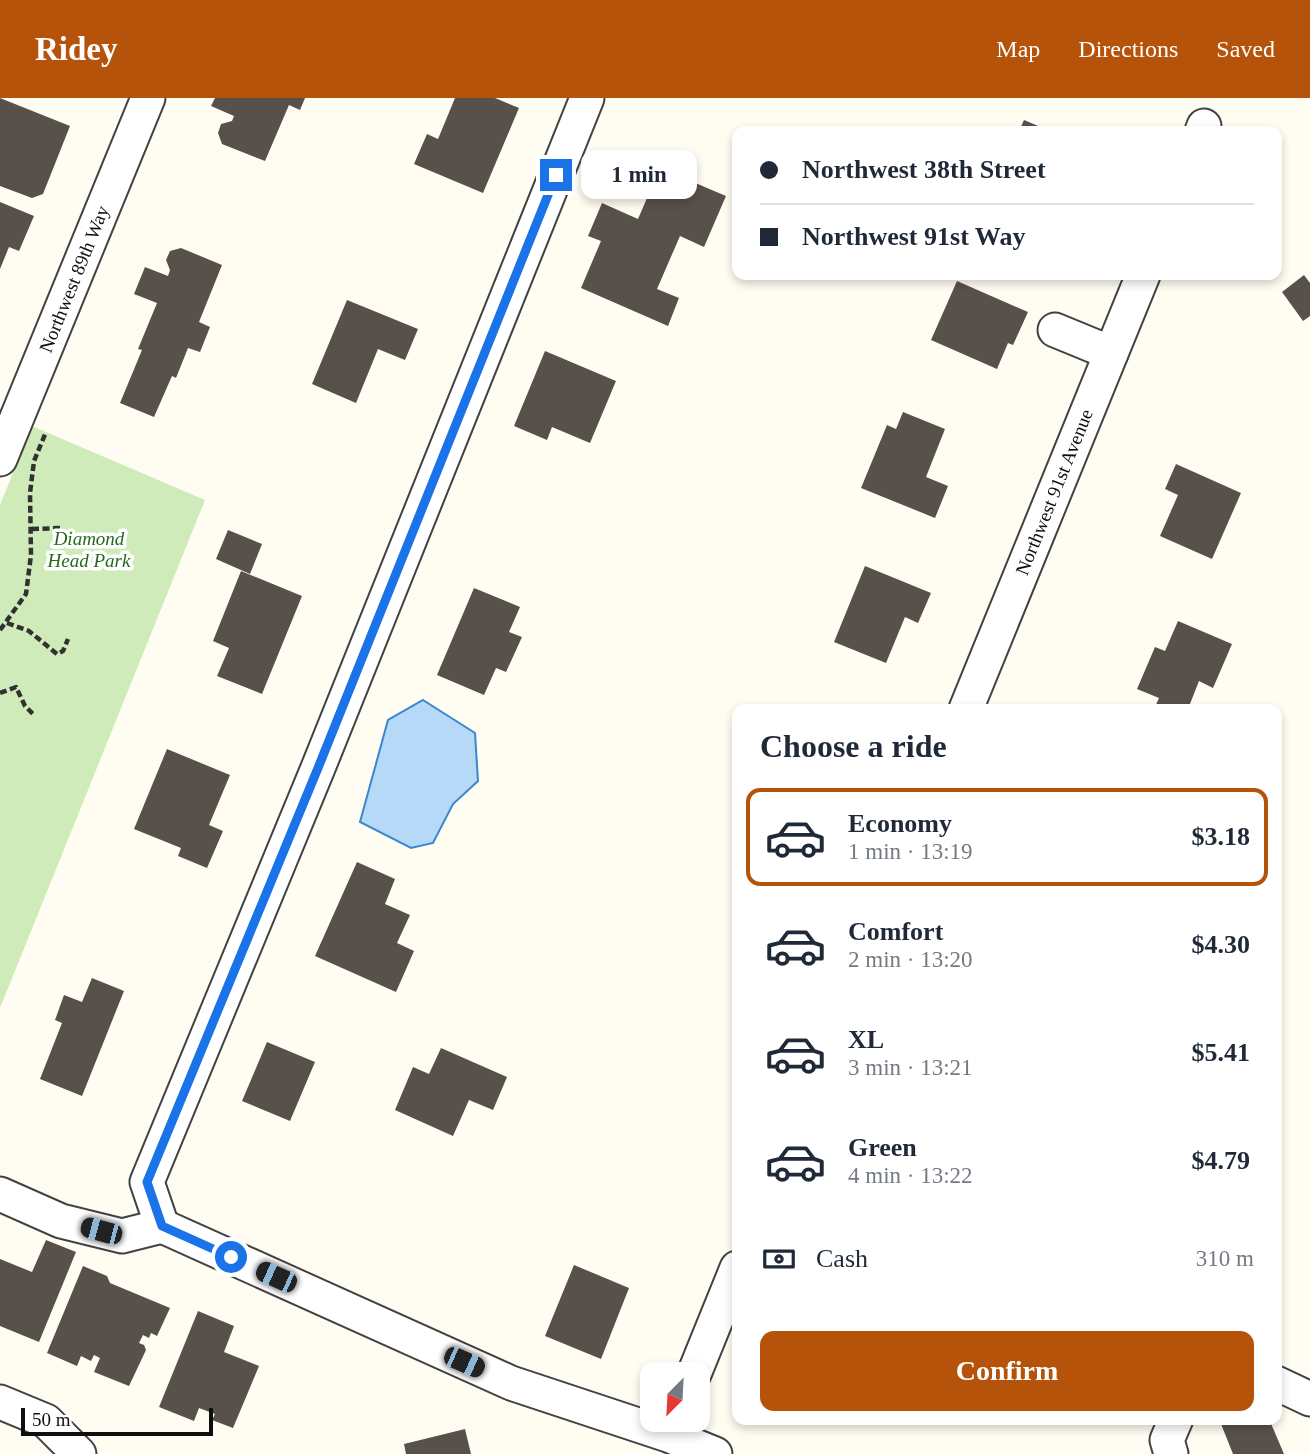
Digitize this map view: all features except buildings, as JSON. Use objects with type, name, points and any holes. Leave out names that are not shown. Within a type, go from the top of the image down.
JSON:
[{"type":"street","name":"Northwest 89th Way","points":[[0,459],[148,98]]},
{"type":"street","points":[[162,1226],[147,1182],[587,98]]},
{"type":"street","name":"Northwest 91st Avenue","points":[[968,704],[1141,280]]},
{"type":"street","points":[[1055,330],[1111,353]]},
{"type":"street","points":[[0,1194],[61,1220],[122,1236],[162,1226],[511,1383],[640,1418]]},
{"type":"street","points":[[699,1362],[732,1280]]},
{"type":"street","points":[[1282,1386],[1310,1399]]},
{"type":"street","points":[[0,1402],[46,1421],[79,1454]]},
{"type":"street","points":[[1171,1454],[1167,1440],[1173,1425]]},
{"type":"street","points":[[680,1432],[715,1454]]},
{"type":"path","points":[[0,630],[26,594],[32,529],[30,493],[34,461],[46,432]]},
{"type":"path","points":[[32,529],[62,528]]},
{"type":"path","points":[[7,623],[29,631],[57,654],[63,651],[68,639]]},
{"type":"path","points":[[0,693],[16,687],[25,706],[33,714]]},
{"type":"green space","name":"Diamond Head Park","points":[[32,426],[205,500],[0,1008],[0,505]]},
{"type":"water","points":[[423,700],[475,733],[478,781],[453,804],[433,843],[411,848],[360,822],[388,720]]},
{"type":"route","points":[[231,1257],[162,1226],[147,1182],[318,768],[556,175]]}]
